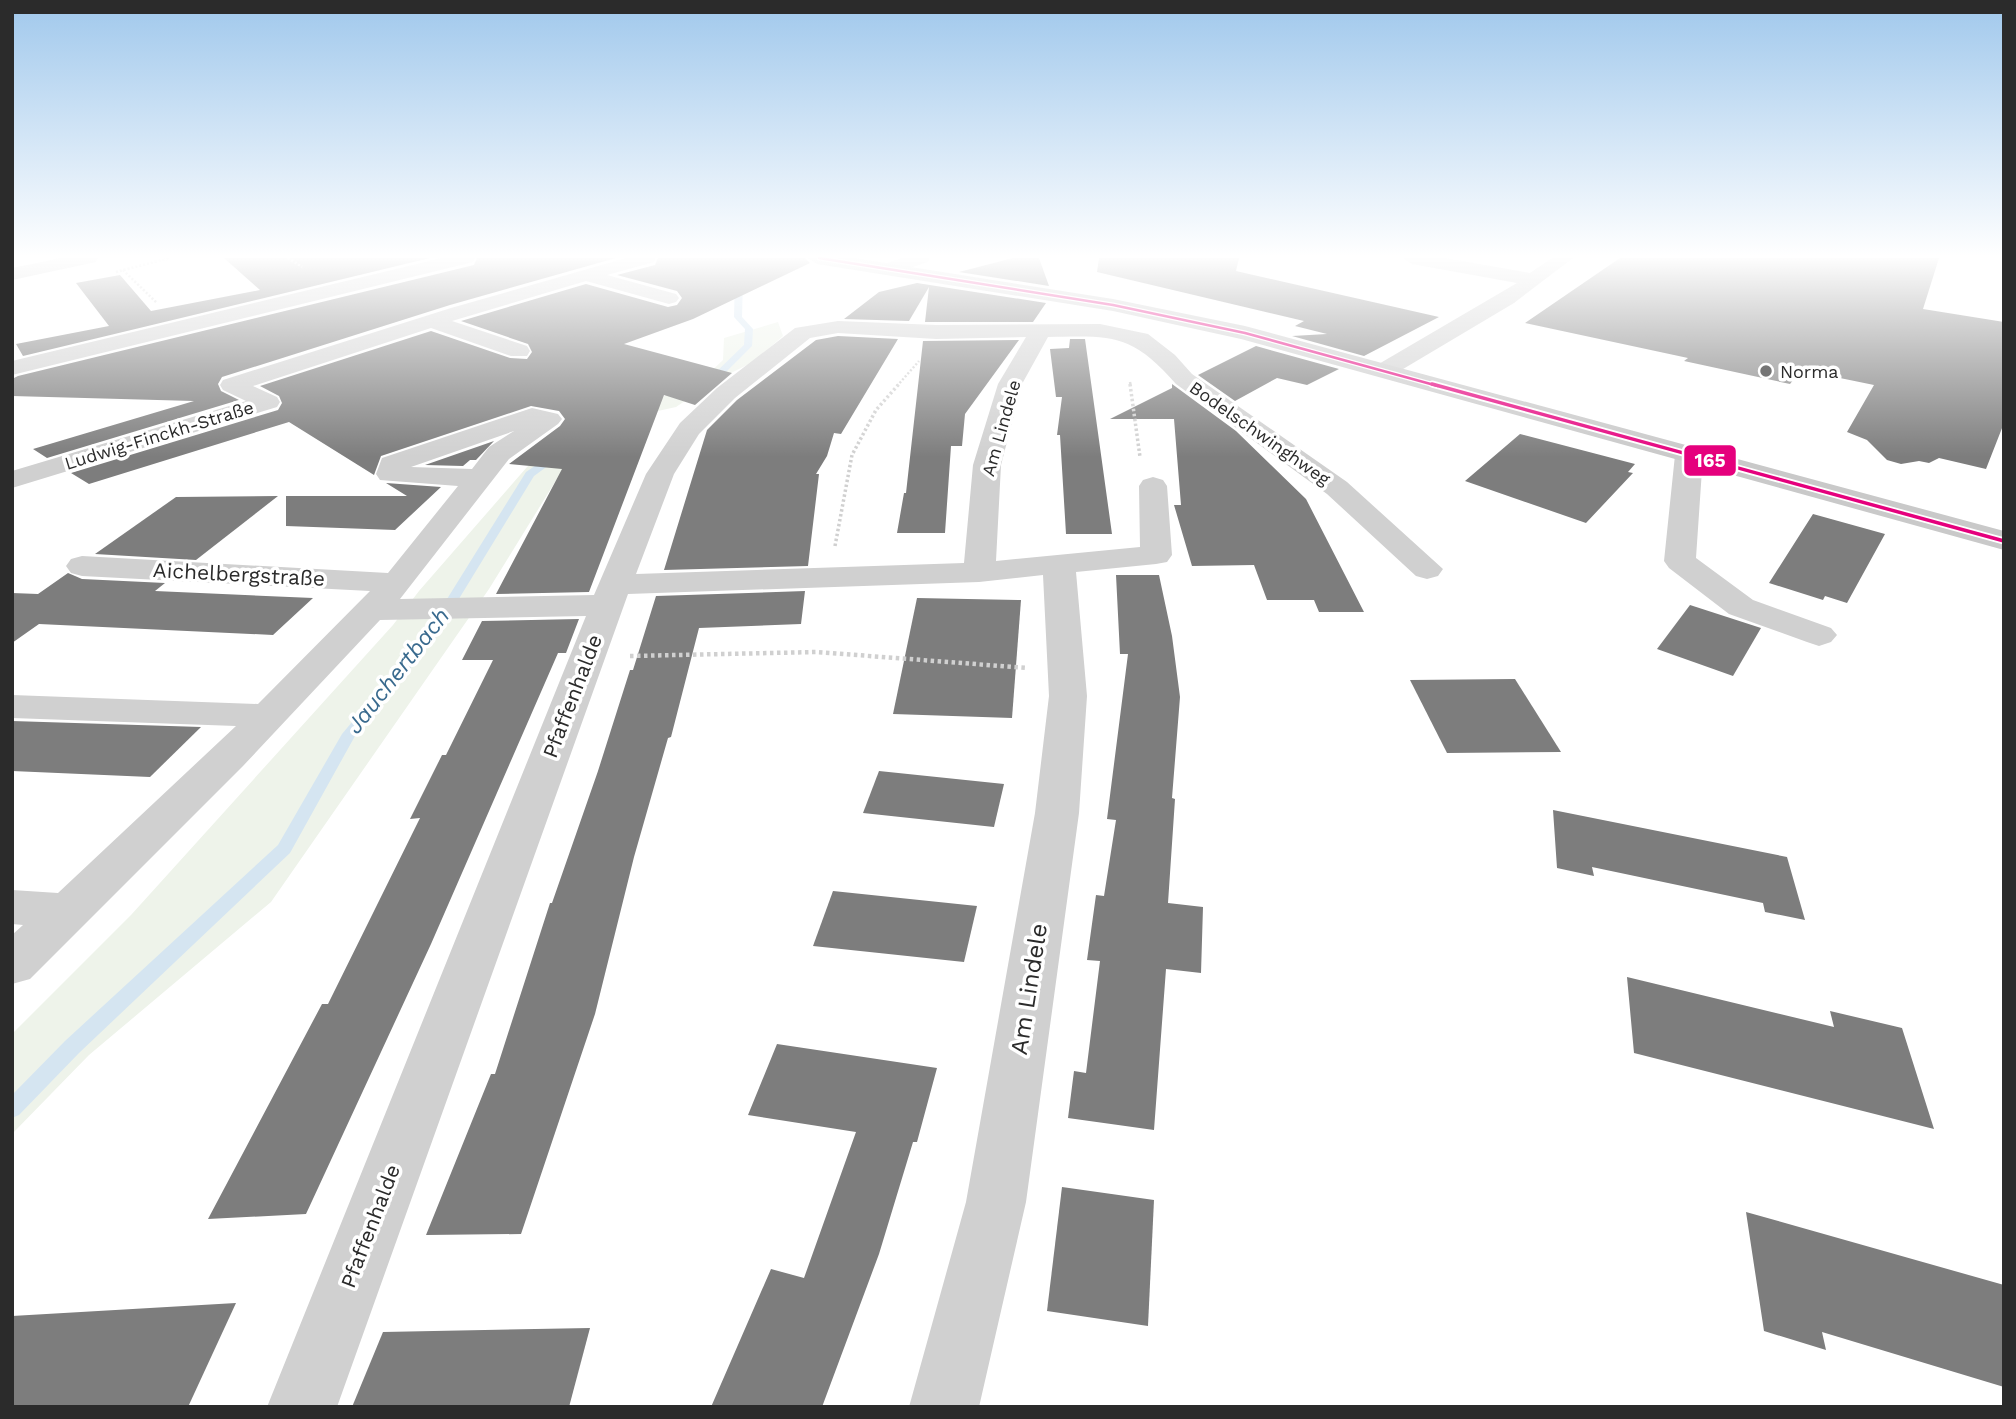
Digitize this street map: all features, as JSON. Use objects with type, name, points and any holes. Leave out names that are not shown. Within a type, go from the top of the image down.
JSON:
[{"type":"street","points":[[12,368],[193,324]]},
{"type":"street","name":"Ludwig-Finckh-Straße","points":[[12,480],[268,402],[232,385],[422,324]]},
{"type":"street","points":[[441,324],[519,351]]},
{"type":"street","points":[[1079,330],[1087,324]]},
{"type":"street","points":[[1204,324],[1385,370],[2004,541]]},
{"type":"street","points":[[1385,370],[1461,324]]},
{"type":"street","name":"Pfaffenhalde","points":[[302,1407],[611,595],[660,474],[689,429],[726,393],[803,333],[828,327],[947,332],[1079,330]]},
{"type":"street","name":"Bodelschwinghweg","points":[[1079,330],[1121,333],[1140,339],[1167,360],[1184,379],[1337,488],[1427,569]]},
{"type":"street","name":"Am Lindele","points":[[979,572],[987,465],[1010,384],[1040,332]]},
{"type":"street","points":[[12,965],[387,601],[499,453],[549,419],[532,416],[392,464],[390,474],[478,478]]},
{"type":"street","points":[[1689,455],[1680,561],[1741,607],[1819,635]]},
{"type":"street","points":[[611,595],[829,577],[979,572],[1156,555],[1153,486]]},
{"type":"street","name":"Am Lindele","points":[[944,1407],[996,1202],[1057,813],[1068,696],[1059,565]]},
{"type":"street","name":"Aichelbergstraße","points":[[82,566],[387,601],[500,607],[611,595]]},
{"type":"street","points":[[12,706],[268,716]]},
{"type":"street","points":[[12,907],[68,911]]},
{"type":"path","points":[[829,577],[852,455],[876,410],[947,332]]},
{"type":"path","points":[[1130,382],[1143,478],[1153,486]]},
{"type":"path","points":[[587,657],[817,652],[1067,670]]},
{"type":"shaded area","points":[[771,324],[779,324],[783,336],[753,362],[713,382],[676,407],[635,416],[563,469],[489,589],[271,902],[89,1055],[12,1134],[12,1034],[131,915],[393,625],[419,591],[527,467],[595,417],[612,417],[701,381],[723,360],[724,338]]},
{"type":"building","points":[[108,324],[155,324],[23,356],[16,344],[109,326]]},
{"type":"building","points":[[231,324],[389,324],[222,377],[218,384],[221,391],[239,400],[47,458],[33,449],[194,401],[12,396],[12,379]]},
{"type":"building","points":[[470,324],[679,324],[624,344],[732,373],[695,405],[664,395],[589,592],[496,594],[562,469],[509,464],[560,426],[565,419],[559,411],[531,406],[381,456],[374,475],[289,422],[89,484],[71,473],[278,410],[282,403],[279,396],[260,386],[431,331],[510,358],[527,359],[532,352],[528,344]]},
{"type":"building","points":[[1425,324],[1364,356],[1292,336],[1327,334],[1295,326]]},
{"type":"building","points":[[1531,324],[2004,324],[2004,423],[1986,469],[1939,458],[1929,463],[1919,461],[1901,464],[1887,460],[1867,440],[1847,432],[1874,385],[1801,370],[1790,384],[1684,361],[1688,358]]},
{"type":"building","points":[[838,336],[898,339],[841,434],[834,433],[827,456],[816,474],[819,474],[808,566],[664,570],[707,430],[737,400],[816,340]]},
{"type":"building","points":[[1070,339],[1085,339],[1112,534],[1066,534],[1060,435],[1057,435],[1062,397],[1056,397],[1050,349],[1069,348]]},
{"type":"building","points":[[1019,340],[965,414],[962,446],[951,446],[945,533],[897,533],[906,493],[923,341]]},
{"type":"building","points":[[1256,346],[1339,369],[1307,385],[1277,378],[1235,401],[1198,375]]},
{"type":"building","points":[[1172,384],[1236,431],[1306,499],[1364,612],[1319,612],[1314,600],[1267,600],[1254,565],[1192,566],[1174,505],[1181,505],[1174,419],[1110,419],[1172,388]]},
{"type":"building","points":[[1520,434],[1635,464],[1628,472],[1633,473],[1586,523],[1465,481]]},
{"type":"building","points":[[494,441],[476,460],[470,460],[463,466],[425,465]]},
{"type":"building","points":[[386,483],[441,487],[395,530],[286,526],[286,496],[407,496]]},
{"type":"building","points":[[278,496],[196,560],[95,554],[176,497]]},
{"type":"building","points":[[1813,514],[1885,534],[1847,603],[1825,596],[1823,600],[1769,583]]},
{"type":"building","points":[[68,573],[82,579],[165,583],[155,591],[313,598],[273,635],[39,624],[12,643],[12,593],[38,594]]},
{"type":"building","points":[[1116,575],[1159,575],[1172,636],[1180,697],[1172,798],[1175,799],[1168,903],[1203,907],[1201,973],[1166,969],[1154,1130],[1068,1118],[1074,1071],[1086,1073],[1100,961],[1087,960],[1096,895],[1104,896],[1116,820],[1107,819],[1128,654],[1120,654]]},
{"type":"building","points":[[805,591],[801,624],[699,628],[671,737],[668,738],[634,857],[595,1014],[521,1234],[426,1235],[491,1074],[495,1074],[550,903],[598,771],[630,670],[633,670],[656,596]]},
{"type":"building","points":[[917,598],[1021,600],[1012,718],[893,714]]},
{"type":"building","points":[[1690,605],[1761,628],[1733,676],[1657,649]]},
{"type":"building","points":[[579,619],[566,653],[558,653],[431,944],[306,1214],[208,1219],[322,1004],[328,1004],[420,818],[410,819],[442,755],[446,755],[493,660],[462,660],[482,621]]},
{"type":"building","points":[[1515,679],[1561,752],[1447,753],[1410,680]]},
{"type":"building","points":[[12,721],[201,727],[150,777],[12,771]]},
{"type":"building","points":[[879,771],[1004,784],[994,827],[863,813]]},
{"type":"building","points":[[1553,810],[1787,857],[1805,920],[1765,912],[1763,903],[1592,867],[1594,876],[1557,868]]},
{"type":"building","points":[[833,891],[977,906],[964,962],[813,946]]},
{"type":"building","points":[[1627,977],[1834,1027],[1830,1011],[1902,1028],[1934,1129],[1634,1053]]},
{"type":"building","points":[[777,1044],[937,1068],[917,1142],[913,1142],[879,1254],[822,1407],[711,1407],[771,1269],[804,1278],[856,1132],[748,1115]]},
{"type":"building","points":[[1062,1187],[1154,1200],[1148,1326],[1047,1311]]},
{"type":"building","points":[[1746,1212],[2004,1285],[2004,1387],[1822,1332],[1826,1350],[1764,1331]]},
{"type":"building","points":[[236,1303],[188,1407],[12,1407],[12,1316]]},
{"type":"building","points":[[590,1328],[569,1407],[352,1407],[383,1332]]},
{"type":"waterway","name":"Jauchertbach","points":[[707,381],[715,378],[748,346],[749,329],[745,324]]},
{"type":"waterway","name":"Jauchertbach","points":[[12,1109],[72,1047],[284,849],[349,734],[429,638],[530,474],[555,457]]},
{"type":"transit line","name":"165","points":[[1204,324],[1245,333],[2004,541]]},
{"type":"place","name":"Norma","points":[[1766,371]]}]
